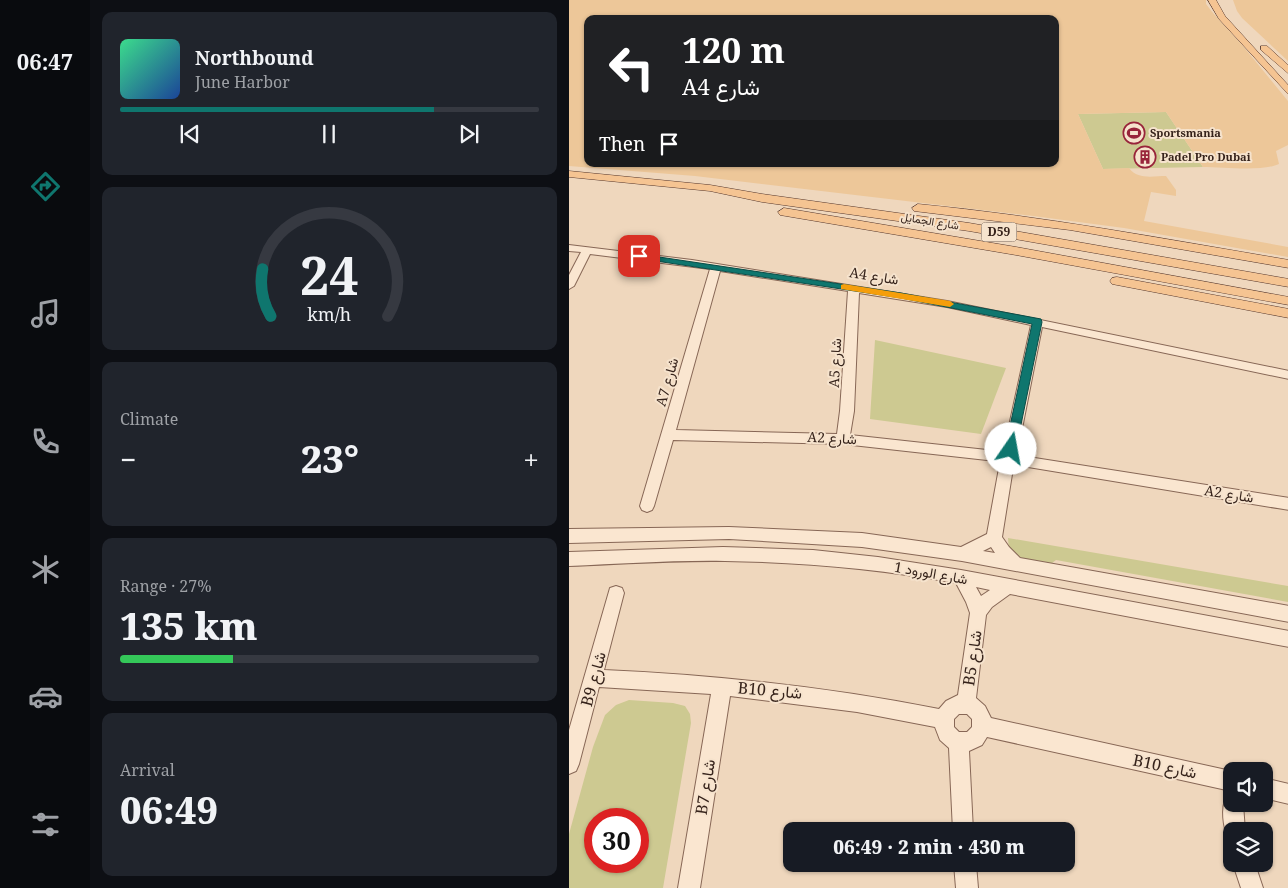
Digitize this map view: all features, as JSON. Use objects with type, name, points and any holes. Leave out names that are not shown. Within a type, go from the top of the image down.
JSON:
[{"type":"main road","points":[[1213,0],[1222,17],[1288,92]]},
{"type":"main road","points":[[1260,43],[1288,72]]},
{"type":"main road","name":"شارع الجمايل","points":[[569,174],[710,188],[762,198],[969,227],[1288,283]]},
{"type":"main road","name":"شارع الجمايل","points":[[569,184],[717,201],[791,207],[930,227],[1288,290]]},
{"type":"main road","points":[[710,188],[806,195],[981,214],[1070,226],[1284,263]]},
{"type":"main road","points":[[717,201],[949,240],[1288,302]]},
{"type":"main road","points":[[931,210],[1288,273]]},
{"type":"main road","points":[[949,240],[987,252],[1158,290],[1288,314]]},
{"type":"street","name":"A4 شارع","points":[[570,250],[587,250],[716,267],[947,304],[1288,375]]},
{"type":"street","points":[[569,286],[587,250]]},
{"type":"street","name":"A7 شارع","points":[[647,506],[716,267]]},
{"type":"street","name":"A5 شارع","points":[[843,438],[847,411],[854,288]]},
{"type":"street","points":[[1011,449],[1037,322]]},
{"type":"street","name":"A2 شارع","points":[[668,435],[843,438],[996,456]]},
{"type":"street","points":[[1011,449],[1019,453],[1021,461],[1016,467],[1006,468],[998,464],[996,456],[1001,450],[1011,449]]},
{"type":"street","name":"A2 شارع","points":[[1021,461],[1288,504]]},
{"type":"street","points":[[1006,468],[994,538],[1003,552],[1016,563]]},
{"type":"street","name":"شارع الورود 1","points":[[569,536],[664,533],[762,534],[862,540],[1016,563],[1288,614]]},
{"type":"street","points":[[962,554],[994,538]]},
{"type":"street","name":"شارع الورود 1","points":[[569,559],[698,554],[798,557],[878,564],[961,577],[1288,639]]},
{"type":"street","name":"B5 شارع","points":[[961,577],[974,600],[978,613],[966,704]]},
{"type":"street","name":"B5 شارع","points":[[978,613],[986,602],[1007,587]]},
{"type":"street","name":"B9 شارع","points":[[569,764],[616,593]]},
{"type":"street","name":"B10 شارع","points":[[594,678],[811,694],[944,719]]},
{"type":"street","name":"B7 شارع","points":[[689,888],[722,686]]},
{"type":"street","points":[[966,704],[978,712],[982,726],[974,739],[959,742],[947,733],[944,719],[952,706],[966,704]]},
{"type":"street","name":"B10 شارع","points":[[982,726],[1223,779]]},
{"type":"street","points":[[959,742],[962,822]]},
{"type":"street","points":[[1273,790],[1288,794]]},
{"type":"street","points":[[966,872],[967,888]]},
{"type":"street","points":[[1247,872],[1252,888]]},
{"type":"shaded area","name":"Sportsmania","points":[[1166,112],[1203,167],[1103,169],[1078,114]]},
{"type":"shaded area","points":[[875,340],[1006,368],[981,434],[870,419]]},
{"type":"shaded area","points":[[1008,538],[1288,586],[1288,602],[1056,560],[1052,563],[1022,558],[1009,551]]},
{"type":"shaded area","points":[[629,700],[673,703],[685,706],[690,714],[691,723],[663,888],[569,888],[569,834],[593,747],[605,715],[616,705]]},
{"type":"sand","points":[[569,0],[1206,0],[1206,4],[1213,13],[1288,101],[1288,145],[1276,151],[1279,164],[1263,168],[1203,167],[1166,112],[1078,114],[1103,169],[1129,168],[1141,176],[1166,176],[1176,190],[1176,196],[1151,192],[1144,221],[1288,247],[1288,257],[1124,228],[695,176],[569,166]]},
{"type":"sand","points":[[1233,0],[1288,0],[1288,61],[1242,18]]},
{"type":"slow traffic","points":[[844,287],[950,304]]},
{"type":"place","name":"Sportsmania","points":[[1134,133]]},
{"type":"place","name":"Padel Pro Dubai","points":[[1145,157]]},
{"type":"route","points":[[639,256],[901,296],[1037,322],[1011,449]]}]
